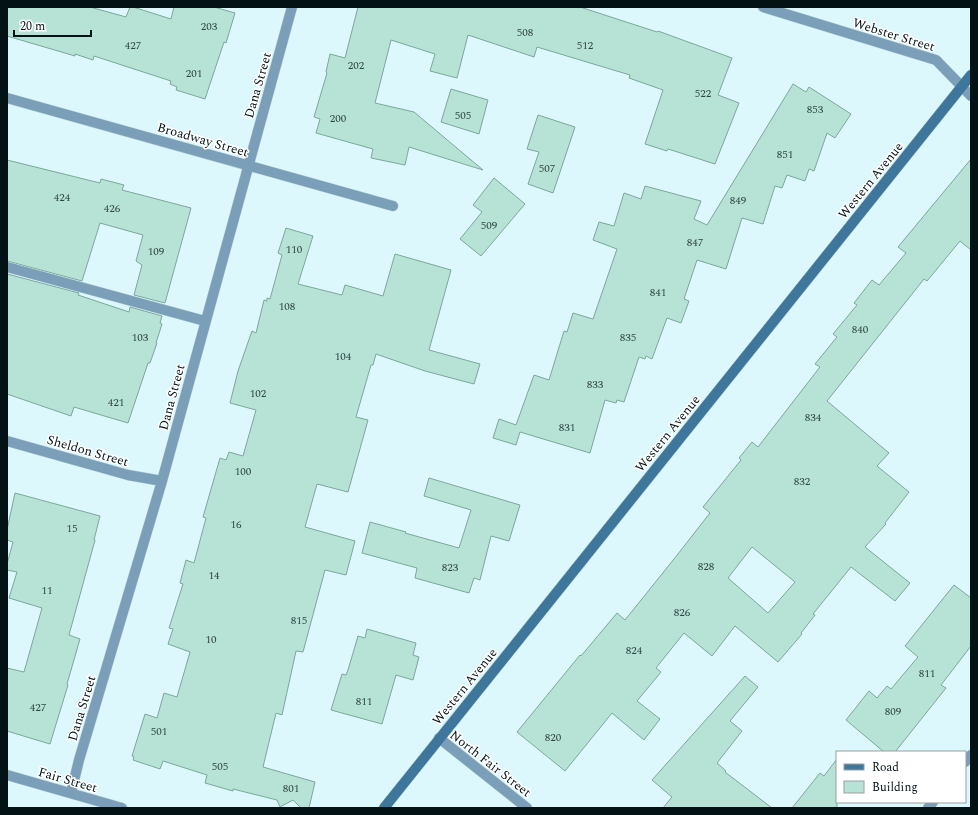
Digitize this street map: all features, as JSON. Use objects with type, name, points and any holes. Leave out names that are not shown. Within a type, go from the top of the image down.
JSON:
[{"type":"street","name":"Dana Street","points":[[71,793],[81,752],[162,481],[292,7]]},
{"type":"street","name":"Webster Street","points":[[763,7],[936,60],[971,96]]},
{"type":"street","name":"Western Avenue","points":[[384,808],[971,75]]},
{"type":"street","name":"Broadway Street","points":[[7,98],[393,206]]},
{"type":"street","points":[[7,267],[206,322]]},
{"type":"street","name":"Sheldon Street","points":[[7,441],[128,475],[162,481]]},
{"type":"street","name":"North Fair Street","points":[[439,738],[527,808]]},
{"type":"street","name":"Fair Street","points":[[7,775],[122,808]]},
{"type":"building","points":[[7,7],[90,7],[126,17],[130,7],[133,7],[171,19],[174,7],[214,7],[235,13],[226,43],[224,42],[205,99],[176,90],[177,87],[170,84],[171,81],[94,56],[93,60],[75,54],[75,56],[7,36]]},
{"type":"building","points":[[358,7],[580,7],[657,32],[658,31],[732,58],[718,95],[739,103],[715,164],[668,149],[667,151],[645,144],[663,90],[629,78],[630,75],[537,47],[534,57],[468,35],[457,78],[430,71],[435,54],[391,40],[375,103],[414,112],[483,170],[409,147],[405,165],[371,158],[373,149],[316,133],[320,119],[314,117],[327,73],[330,54],[345,58]]},
{"type":"building","points":[[793,84],[806,92],[809,87],[851,114],[835,138],[827,133],[814,171],[809,169],[805,181],[787,175],[782,188],[775,186],[763,224],[742,218],[726,269],[697,260],[684,299],[689,301],[681,323],[667,318],[652,359],[646,356],[645,359],[639,357],[624,402],[617,400],[616,403],[605,400],[590,453],[520,432],[516,445],[493,438],[499,419],[516,425],[534,375],[549,380],[564,331],[567,332],[573,313],[593,319],[617,249],[593,240],[599,222],[614,226],[624,193],[641,199],[645,186],[701,201],[694,219],[707,225]]},
{"type":"building","points":[[451,89],[488,100],[479,134],[441,122]]},
{"type":"building","points":[[538,115],[575,127],[553,193],[528,184],[539,152],[527,149]]},
{"type":"building","points":[[971,159],[971,250],[960,241],[927,281],[924,279],[827,401],[889,453],[877,466],[909,492],[885,523],[886,524],[865,547],[910,583],[895,601],[851,567],[813,614],[815,615],[801,633],[802,634],[778,662],[735,626],[712,656],[684,633],[656,668],[661,672],[637,701],[660,719],[644,740],[612,713],[565,771],[517,732],[580,655],[581,656],[617,613],[625,620],[674,559],[710,513],[703,507],[741,460],[739,458],[752,442],[758,447],[820,367],[815,364],[837,337],[833,334],[857,305],[854,303],[872,280],[879,285],[906,253],[898,247]],"holes":[[[752,547],[795,582],[768,613],[728,578]]]},
{"type":"building","points":[[7,160],[100,183],[101,179],[124,185],[122,190],[191,208],[165,303],[134,295],[142,265],[136,261],[143,235],[100,223],[82,281],[7,261]]},
{"type":"building","points":[[494,178],[525,204],[481,256],[460,239],[482,212],[473,205]]},
{"type":"building","points":[[286,228],[313,236],[298,284],[342,295],[345,285],[383,296],[395,254],[451,270],[429,350],[480,364],[474,384],[425,371],[376,354],[373,365],[371,365],[356,417],[368,420],[348,492],[317,484],[305,527],[355,541],[346,575],[325,570],[303,652],[296,651],[282,715],[276,713],[263,767],[315,782],[309,808],[301,808],[293,800],[280,807],[277,800],[233,789],[233,791],[205,783],[207,775],[163,761],[160,769],[133,760],[134,757],[132,756],[145,714],[157,718],[164,693],[177,697],[190,652],[168,644],[173,629],[169,628],[183,584],[180,583],[186,560],[194,563],[206,518],[203,517],[220,458],[226,460],[229,452],[243,456],[256,410],[230,403],[238,371],[252,331],[256,333],[264,300],[267,301],[267,298],[270,299],[282,255],[278,253]]},
{"type":"building","points":[[7,274],[79,293],[78,295],[129,312],[130,307],[162,316],[160,323],[162,324],[157,343],[150,363],[148,363],[128,423],[74,407],[71,416],[7,394]]},
{"type":"building","points":[[429,478],[520,505],[509,541],[491,536],[480,580],[474,578],[469,593],[415,578],[417,568],[362,553],[370,522],[459,548],[471,510],[424,496]]},
{"type":"building","points":[[15,493],[100,516],[95,540],[69,635],[80,639],[50,744],[7,731],[7,668],[24,672],[42,608],[9,598],[17,572],[7,570],[7,564],[13,542],[7,540],[7,530]]},
{"type":"building","points":[[954,585],[971,598],[971,646],[941,685],[946,688],[896,751],[883,751],[846,720],[869,691],[877,698],[887,686],[891,689],[918,657],[905,646]]},
{"type":"building","points":[[367,629],[416,643],[413,655],[419,657],[413,680],[396,675],[382,724],[331,710],[342,674],[346,675],[348,670],[358,636],[365,638]]},
{"type":"building","points":[[745,676],[758,687],[730,721],[742,731],[717,763],[726,771],[725,772],[772,808],[663,808],[672,797],[652,780]]},
{"type":"building","points":[[836,760],[837,808],[792,808],[820,773],[824,776]]}]
